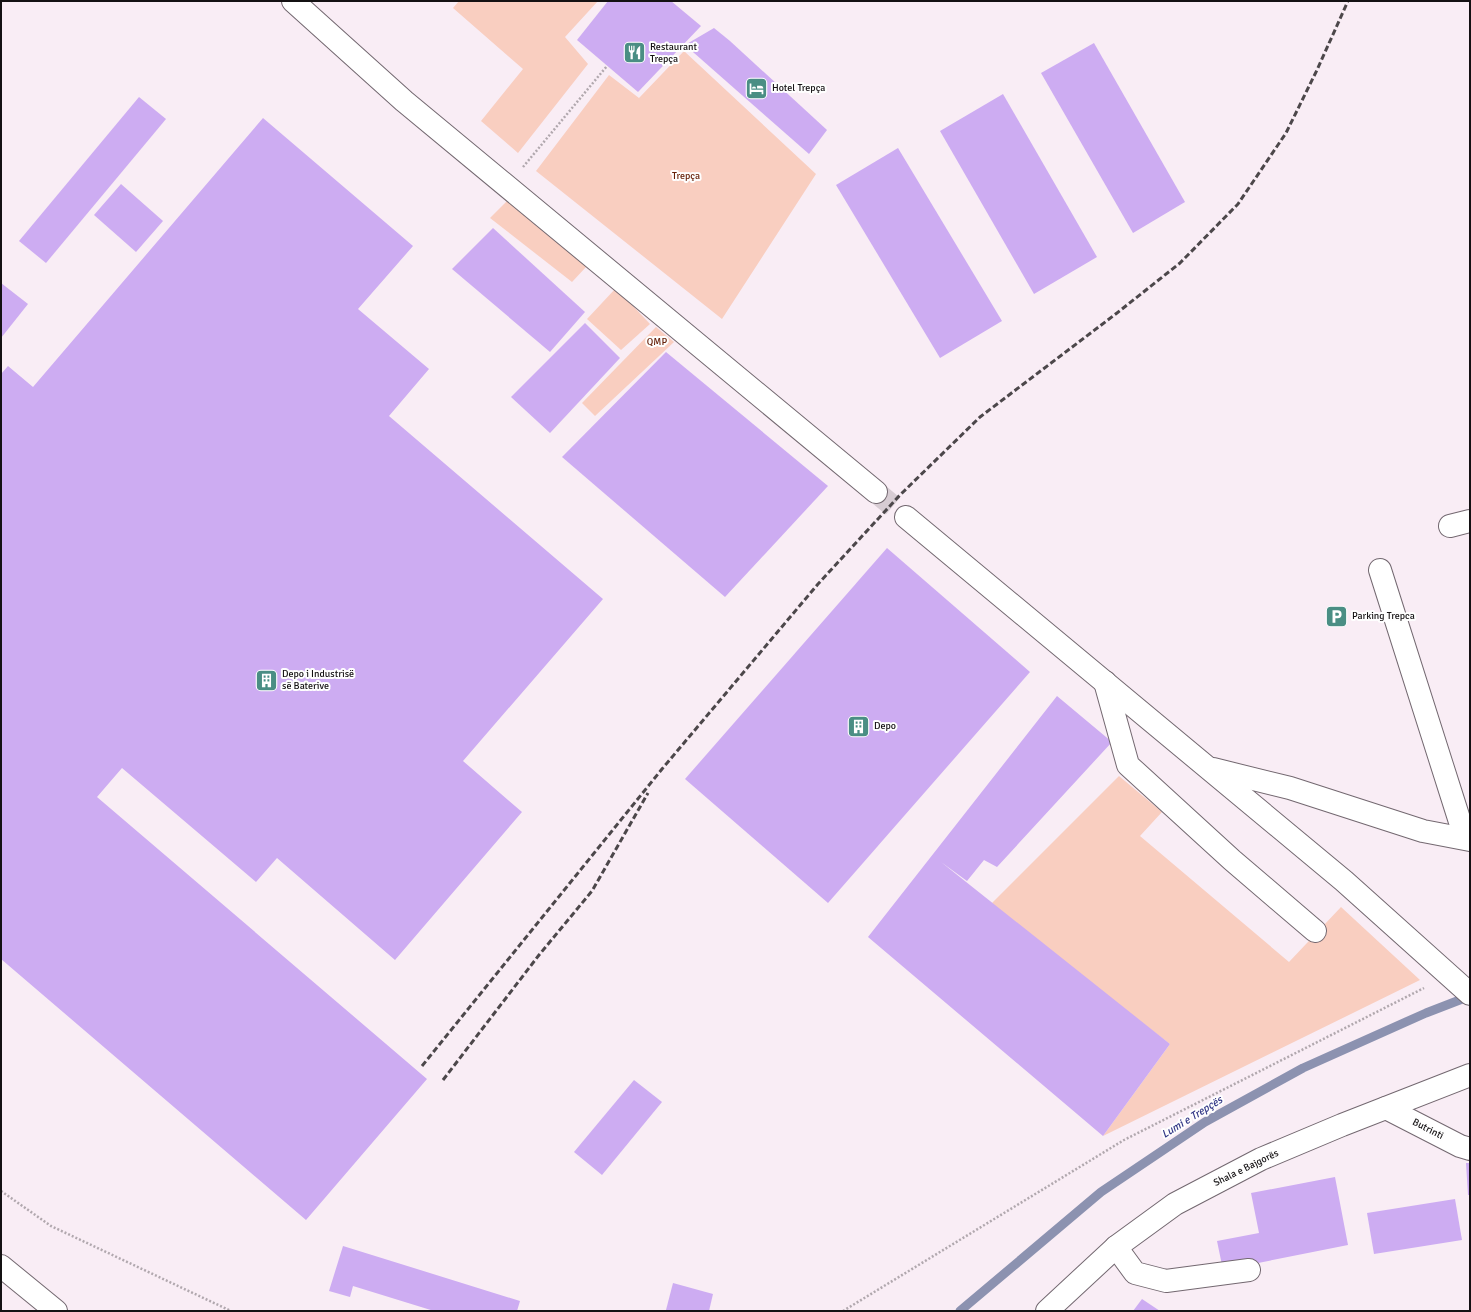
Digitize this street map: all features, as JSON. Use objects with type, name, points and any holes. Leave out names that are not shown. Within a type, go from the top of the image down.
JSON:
[{"type":"street","points":[[293,1],[404,101],[876,492]]},
{"type":"street","points":[[906,517],[1344,881],[1459,984]]},
{"type":"street","points":[[1380,570],[1461,825],[1470,838]]},
{"type":"street","points":[[1105,682],[1128,765],[1232,860],[1316,931]]},
{"type":"street","points":[[1208,767],[1290,788],[1423,831],[1470,838]]},
{"type":"street","name":"Shala e Bajgorës","points":[[1047,1311],[1116,1247],[1175,1204],[1261,1159],[1342,1125],[1470,1075]]},
{"type":"street","name":"Butrinti","points":[[1386,1108],[1460,1146],[1470,1149]]},
{"type":"street","points":[[1116,1247],[1135,1273],[1166,1281],[1249,1270]]},
{"type":"street","points":[[1,1266],[56,1311]]},
{"type":"path","points":[[508,186],[607,66]]},
{"type":"path","points":[[843,1311],[1124,1140],[1459,984]]},
{"type":"path","points":[[1,1191],[52,1226],[231,1311]]},
{"type":"green space","points":[[459,1],[598,1],[565,37],[588,64],[518,153],[481,121],[523,69],[453,8]]},
{"type":"green space","name":"Trepça","points":[[684,51],[816,174],[722,319],[536,171],[609,75],[639,98]]},
{"type":"green space","points":[[507,201],[587,266],[572,282],[490,218]]},
{"type":"green space","name":"QMP","points":[[616,288],[650,324],[621,350],[587,319]]},
{"type":"green space","name":"QMP","points":[[656,327],[674,342],[595,416],[582,403]]},
{"type":"green space","points":[[1119,776],[1162,812],[1140,836],[1289,962],[1341,907],[1420,980],[1103,1136],[1170,1044],[989,906]]},
{"type":"building","name":"Restaurant Trepça","points":[[608,1],[671,1],[701,26],[638,92],[577,40]]},
{"type":"building","name":"Hotel Trepça","points":[[714,28],[827,130],[809,154],[685,45]]},
{"type":"building","points":[[1094,43],[1185,202],[1133,233],[1041,73]]},
{"type":"building","points":[[1003,94],[1097,257],[1034,294],[940,131]]},
{"type":"building","points":[[139,97],[166,119],[46,263],[19,241]]},
{"type":"building","name":"Depo i Industrisë së Baterive","points":[[263,118],[413,246],[358,309],[429,369],[389,416],[603,599],[463,761],[522,812],[395,960],[277,858],[256,882],[122,768],[97,797],[427,1079],[306,1220],[1,959],[1,374],[8,366],[33,387]]},
{"type":"building","points":[[898,148],[1002,321],[940,358],[836,185]]},
{"type":"building","points":[[121,184],[163,221],[136,252],[94,215]]},
{"type":"building","points":[[493,228],[585,312],[550,352],[452,269]]},
{"type":"building","points":[[1,283],[28,304],[1,338]]},
{"type":"building","name":"QMP","points":[[585,323],[620,358],[550,433],[511,397]]},
{"type":"building","points":[[666,352],[828,486],[725,597],[562,457]]},
{"type":"building","name":"Depo","points":[[887,548],[1030,672],[828,903],[685,779]]},
{"type":"building","points":[[1057,696],[1112,742],[997,867],[984,860],[967,881],[941,862],[1170,1044],[1103,1136],[868,937]]},
{"type":"building","points":[[634,1080],[662,1102],[602,1175],[574,1152]]},
{"type":"building","points":[[1466,1163],[1470,1163],[1470,1195],[1468,1195]]},
{"type":"building","points":[[1335,1177],[1348,1245],[1223,1270],[1217,1241],[1259,1233],[1251,1193]]},
{"type":"building","points":[[1455,1199],[1462,1240],[1374,1254],[1367,1213]]},
{"type":"building","points":[[343,1246],[520,1301],[517,1311],[434,1311],[353,1286],[350,1297],[329,1291]]},
{"type":"building","points":[[673,1283],[713,1294],[709,1311],[666,1310]]},
{"type":"building","points":[[1142,1299],[1160,1311],[1133,1311]]},
{"type":"waterway","name":"Lumi e Trepçës","points":[[960,1311],[1101,1192],[1205,1122],[1303,1068],[1426,1013],[1470,996]]},
{"type":"tunnel","points":[[876,492],[906,517]]},
{"type":"railway","points":[[422,1066],[662,769],[818,584],[900,495],[980,417],[1180,263],[1238,204],[1286,133],[1317,70],[1348,1]]},
{"type":"railway","points":[[443,1080],[539,955],[592,891],[648,793]]},
{"type":"place","name":"Restaurant Trepça","points":[[634,53]]},
{"type":"place","name":"Hotel Trepça","points":[[757,88]]},
{"type":"place","name":"Parking Trepca","points":[[1337,616]]},
{"type":"place","name":"Depo i Industrisë së Baterive","points":[[267,680]]},
{"type":"place","name":"Depo","points":[[858,726]]}]
